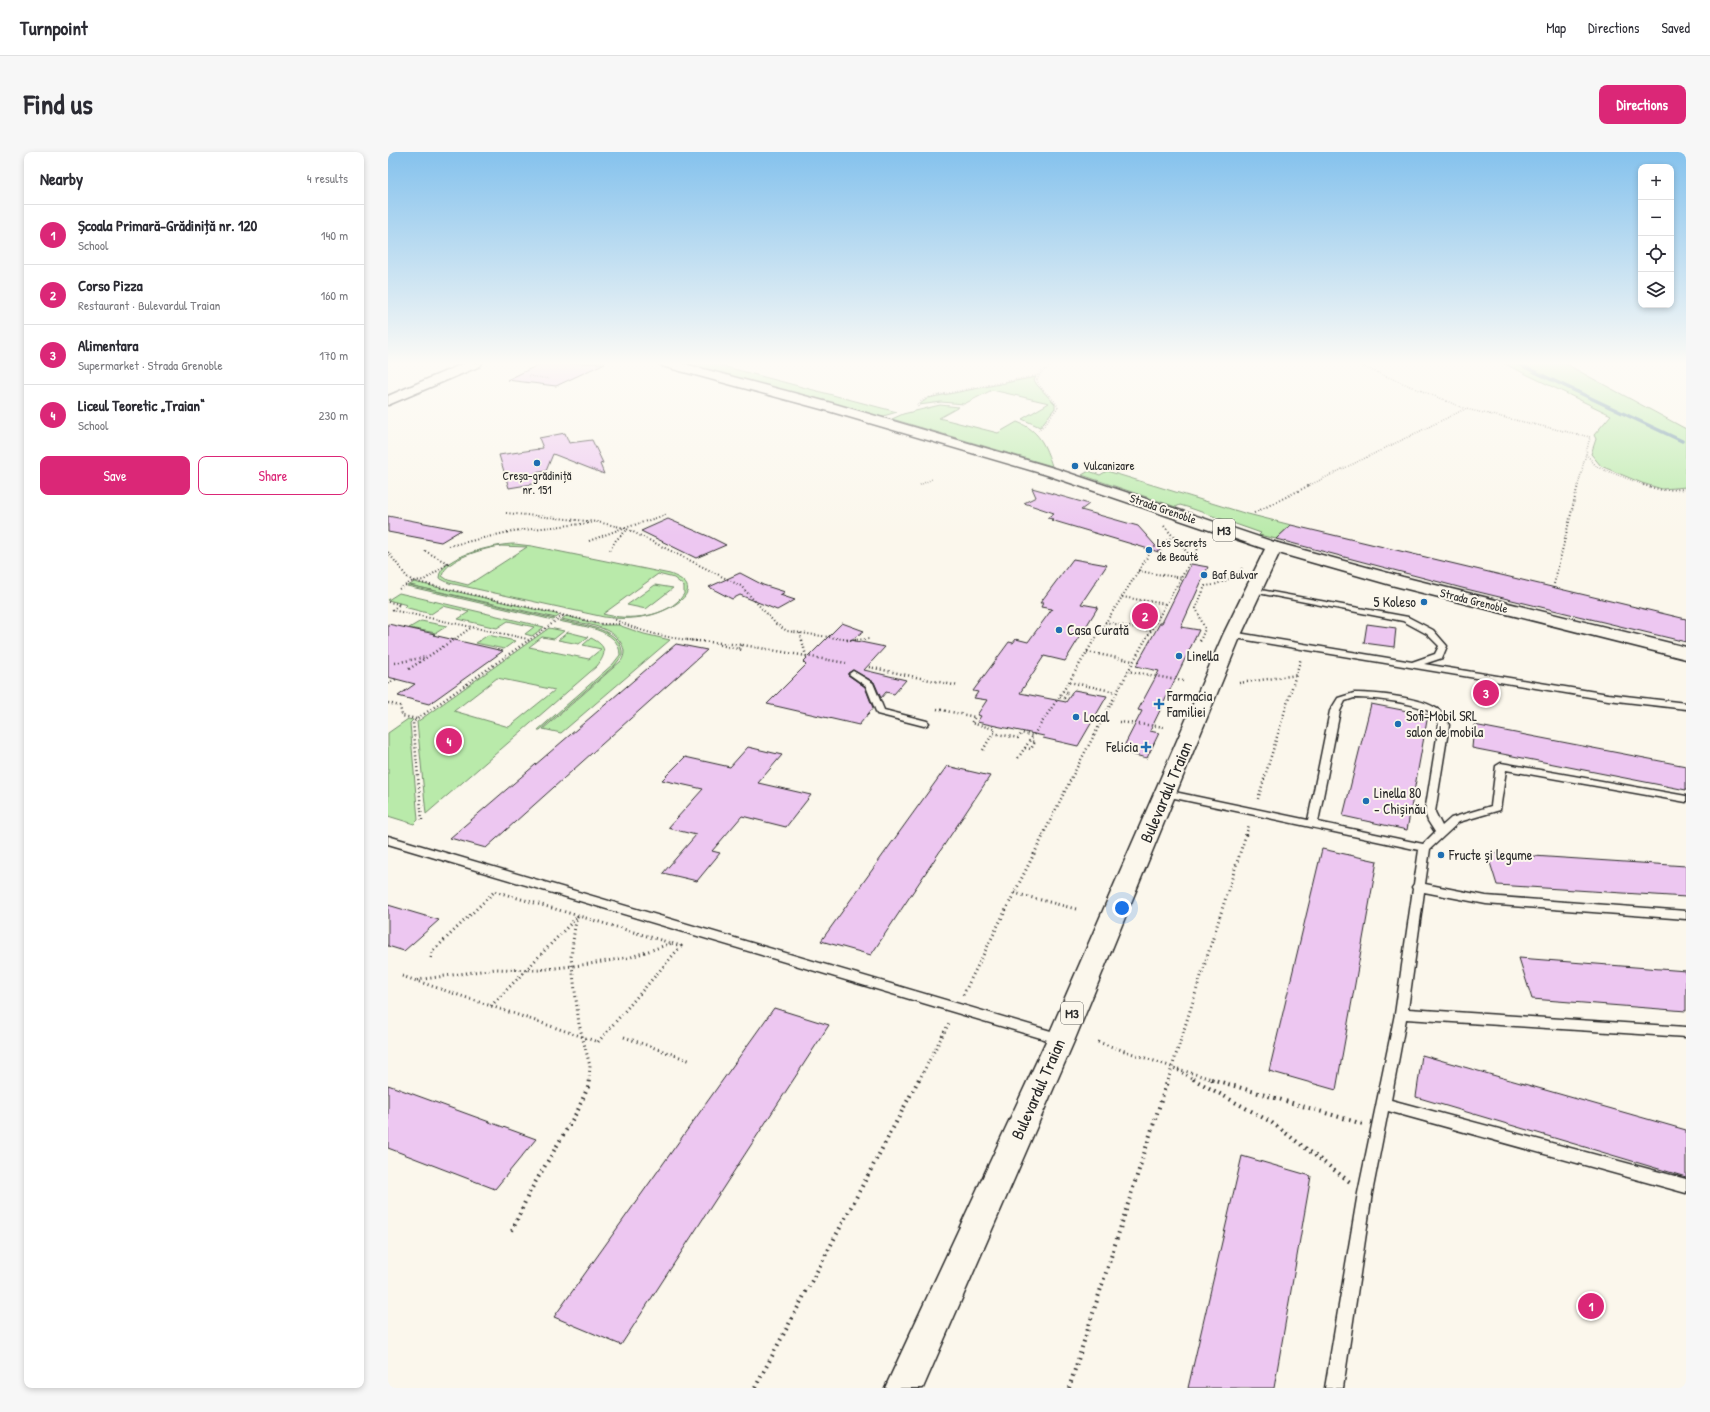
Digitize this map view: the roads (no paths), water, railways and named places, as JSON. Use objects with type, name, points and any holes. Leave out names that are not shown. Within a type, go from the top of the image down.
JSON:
[{"type":"main road","name":"Strada Grenoble","points":[[877,421],[1052,472],[1274,547],[1397,581],[1686,653]]},
{"type":"main road","name":"Bulevardul Traian","points":[[904,1388],[1060,1040],[1232,635],[1274,547]]},
{"type":"lane","points":[[1253,590],[1405,618],[1430,632],[1444,646],[1439,656],[1414,664]]},
{"type":"lane","points":[[1232,635],[1608,697],[1686,706]]},
{"type":"lane","points":[[853,674],[870,685],[880,712],[924,722]]},
{"type":"lane","points":[[1313,823],[1337,706],[1339,701],[1346,697],[1358,694],[1424,706],[1435,711],[1441,718],[1444,725],[1430,812],[1433,821],[1441,833]]},
{"type":"lane","points":[[1334,1388],[1365,1193],[1401,1014],[1418,887],[1425,848],[1455,820],[1496,808],[1501,766],[1686,799]]},
{"type":"lane","points":[[1165,793],[1313,823],[1425,848]]},
{"type":"lane","points":[[388,840],[774,953],[1060,1040]]},
{"type":"lane","points":[[1418,887],[1486,900],[1686,915]]},
{"type":"lane","points":[[1401,1014],[1686,1032]]},
{"type":"lane","points":[[1383,1104],[1686,1186]]},
{"type":"waterway","points":[[1639,421],[1682,441]]},
{"type":"place","name":"Creșa-grădiniță nr. 151","points":[[537,463]]},
{"type":"place","name":"Vulcanizare","points":[[1075,466]]},
{"type":"place","name":"Les Secrets de Beauté","points":[[1149,550]]},
{"type":"place","name":"Baf Bulvar","points":[[1204,575]]},
{"type":"place","name":"5 Koleso","points":[[1424,602]]},
{"type":"place","name":"Corso Pizza","points":[[1145,616]]},
{"type":"place","name":"Casa Curată","points":[[1059,630]]},
{"type":"place","name":"Linella","points":[[1179,656]]},
{"type":"place","name":"Alimentara","points":[[1486,693]]},
{"type":"place","name":"Farmacia Familiei","points":[[1159,704]]},
{"type":"place","name":"Local","points":[[1076,717]]},
{"type":"place","name":"Sofi-Mobil SRL salon de mobila","points":[[1398,724]]},
{"type":"place","name":"Liceul Teoretic „Traian“","points":[[449,741]]},
{"type":"place","name":"Felicia","points":[[1146,747]]},
{"type":"place","name":"Linella 80 - Chișinău","points":[[1366,801]]},
{"type":"place","name":"Fructe și legume","points":[[1441,855]]},
{"type":"place","name":"Școala Primară-Grădiniță nr. 120","points":[[1591,1306]]}]
